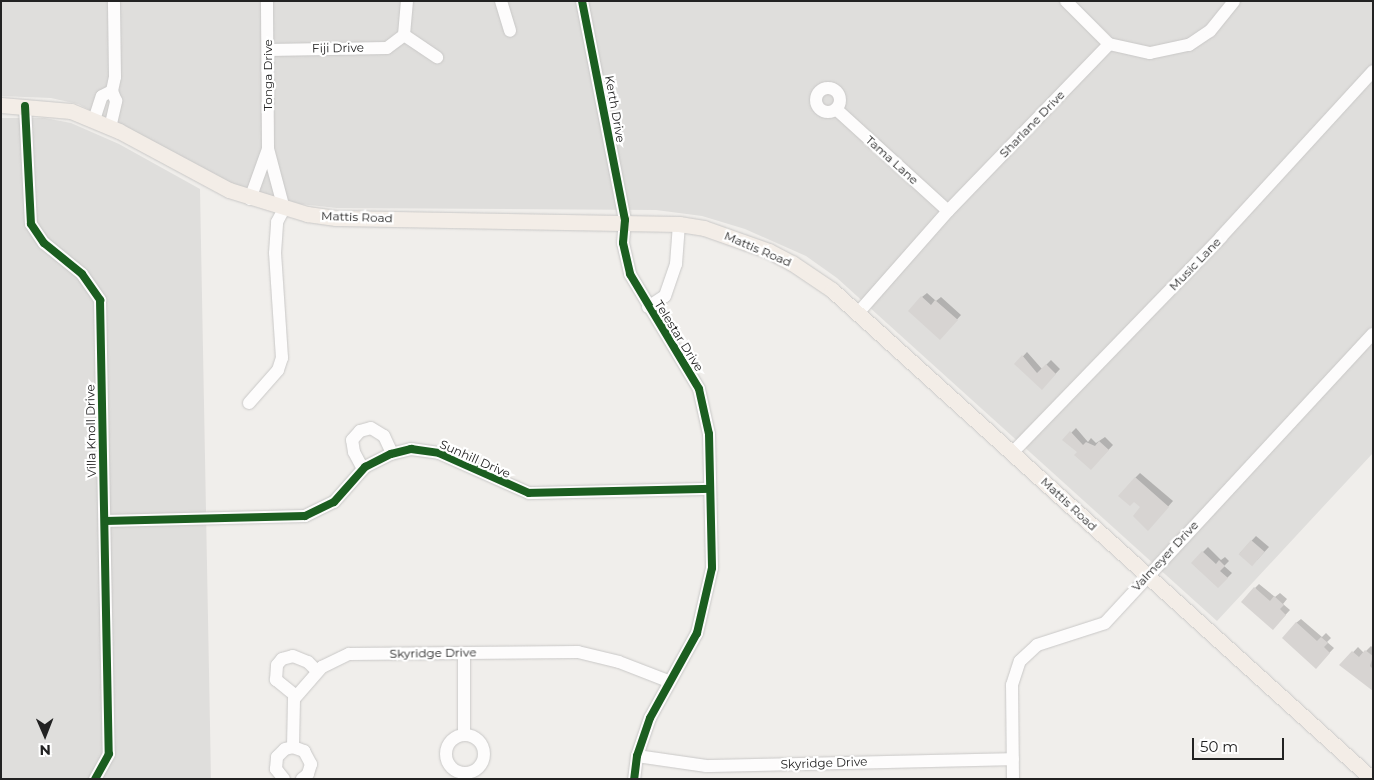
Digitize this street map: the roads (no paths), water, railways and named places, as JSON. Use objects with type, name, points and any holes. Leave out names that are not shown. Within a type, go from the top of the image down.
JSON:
[{"type":"main road","name":"Mattis Road","points":[[1,105],[64,110],[94,120],[250,198],[284,209],[336,218],[625,220],[679,224],[728,235],[792,263],[858,313],[1372,779]]},
{"type":"street","points":[[110,128],[116,101],[112,91],[115,77],[114,1]]},
{"type":"street","name":"Tonga Drive","points":[[268,1],[268,149],[284,209]]},
{"type":"street","points":[[407,1],[404,35],[437,57]]},
{"type":"street","points":[[501,1],[510,31]]},
{"type":"street","name":"Kerth Drive","points":[[582,1],[625,220]]},
{"type":"street","points":[[1066,1],[1109,44],[1150,53],[1188,45],[1210,31],[1234,1]]},
{"type":"street","name":"Fiji Drive","points":[[268,50],[387,48],[404,35]]},
{"type":"street","name":"Sharlane Drive","points":[[858,313],[948,211],[1109,44]]},
{"type":"street","name":"Music Lane","points":[[1013,452],[1221,237],[1373,72]]},
{"type":"street","points":[[94,120],[102,96],[112,91]]},
{"type":"street","name":"Villa Knoll Drive","points":[[25,106],[31,224],[44,243],[82,274],[100,300],[109,754],[95,779]]},
{"type":"street","name":"Tama Lane","points":[[836,109],[948,211]]},
{"type":"street","name":"Tonga Drive","points":[[250,198],[268,149]]},
{"type":"street","points":[[249,403],[278,370],[282,358],[275,253],[277,222],[284,209]]},
{"type":"street","name":"Telestar Drive","points":[[625,220],[623,243],[630,274],[648,307],[676,348],[699,389],[709,434],[712,568],[697,633],[668,681],[650,718],[637,756],[634,779]]},
{"type":"street","name":"Telestar Drive","points":[[648,307],[665,296],[676,264],[679,224]]},
{"type":"street","name":"Valmeyer Drive","points":[[1013,779],[1012,685],[1020,661],[1037,645],[1105,622],[1373,334]]},
{"type":"street","points":[[363,469],[354,452],[352,440],[360,431],[371,428],[384,436],[392,453]]},
{"type":"street","name":"Sunhill Drive","points":[[104,521],[305,516],[334,502],[363,469],[392,453],[411,449],[439,453],[529,493],[709,489]]},
{"type":"street","name":"Skyridge Drive","points":[[296,696],[317,671],[350,654],[578,652],[619,662],[668,681]]},
{"type":"street","points":[[464,653],[464,734]]},
{"type":"street","points":[[293,747],[296,696],[276,680],[277,665],[282,659],[293,656],[308,662],[317,671]]},
{"type":"street","points":[[284,779],[276,769],[278,757],[293,747]]},
{"type":"street","points":[[293,747],[304,751],[311,764],[308,774],[302,779]]},
{"type":"street","name":"Skyridge Drive","points":[[637,756],[706,766],[1013,759]]}]
